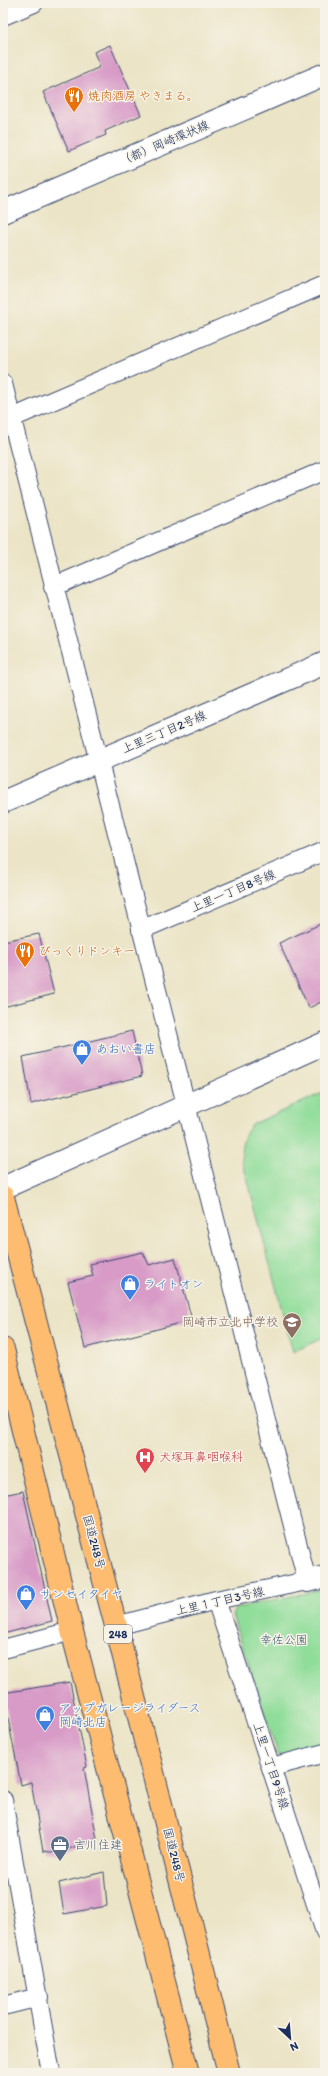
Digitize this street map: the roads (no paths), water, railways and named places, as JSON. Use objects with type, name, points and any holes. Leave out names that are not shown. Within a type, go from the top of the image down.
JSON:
[{"type":"highway","name":"国道248号","points":[[3,1197],[116,1626],[229,2073]]},
{"type":"highway","points":[[3,1349],[72,1631],[188,2073]]},
{"type":"street","points":[[3,16],[34,3]]},
{"type":"street","name":"（都）岡崎環状線","points":[[3,212],[325,74]]},
{"type":"street","points":[[12,418],[325,284]]},
{"type":"street","points":[[3,384],[53,587],[186,1107],[316,1579]]},
{"type":"street","points":[[53,587],[325,470]]},
{"type":"street","name":"上里三丁目2号線","points":[[3,802],[325,663]]},
{"type":"street","name":"上里一丁目8号線","points":[[141,930],[325,851]]},
{"type":"street","points":[[3,1188],[186,1107],[325,1042]]},
{"type":"street","name":"上里１丁目3号線","points":[[116,1626],[216,1600],[316,1579]]},
{"type":"street","name":"上里一丁目9号線","points":[[216,1600],[324,1928]]},
{"type":"street","points":[[3,1648],[72,1631]]},
{"type":"street","points":[[272,1767],[325,1753]]},
{"type":"street","points":[[3,1800],[6,1837],[39,1997],[51,2073]]},
{"type":"street","points":[[3,2006],[39,1997]]},
{"type":"place","name":"焼肉酒房 やきまる。","points":[[74,113]]},
{"type":"place","name":"びっくりドンキー","points":[[25,968]]},
{"type":"place","name":"あおい書店","points":[[82,1066]]},
{"type":"place","name":"ライトオン","points":[[130,1301]]},
{"type":"place","name":"岡崎市立北中学校","points":[[292,1339]]},
{"type":"place","name":"犬塚耳鼻咽喉科","points":[[145,1474]]},
{"type":"place","name":"サンセイタイヤ","points":[[26,1611]]},
{"type":"place","name":"アップガレージライダース 岡崎北店","points":[[45,1732]]},
{"type":"place","name":"吉川住建","points":[[60,1862]]},
{"type":"park label","name":"幸佐公園","points":[[284,1640]]}]
